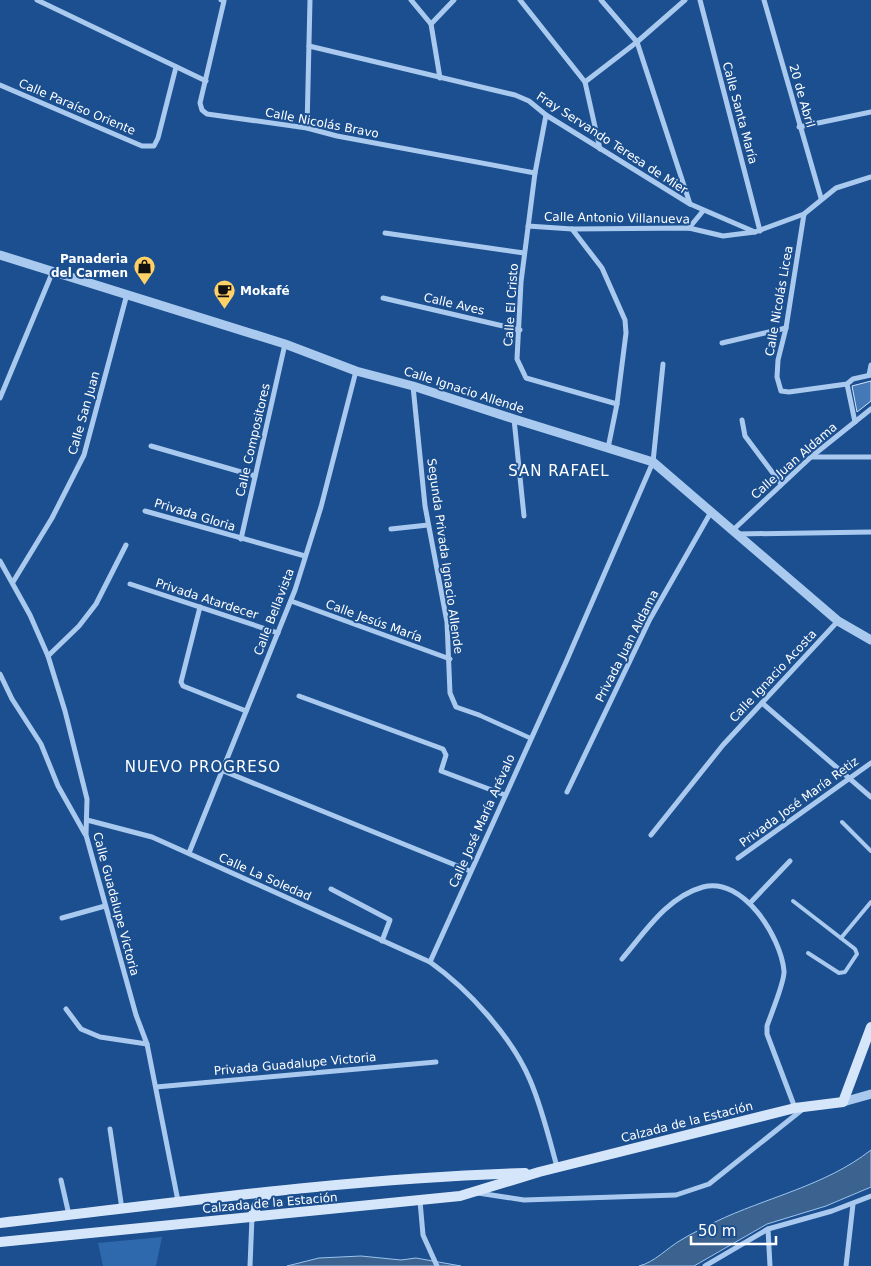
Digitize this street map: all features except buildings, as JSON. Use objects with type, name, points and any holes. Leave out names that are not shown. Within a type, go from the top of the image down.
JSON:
[{"type":"main road","points":[[843,1102],[871,1028]]},
{"type":"main road","name":"Calzada de la Estación","points":[[0,1242],[460,1196],[539,1172],[800,1108],[843,1102]]},
{"type":"main road","name":"Calzada de la Estación","points":[[0,1224],[270,1192],[459,1175],[539,1172]]},
{"type":"main road","points":[[459,1175],[462,1182],[460,1196]]},
{"type":"main road","points":[[252,1217],[257,1205],[270,1192]]},
{"type":"street","points":[[37,0],[206,81]]},
{"type":"street","points":[[307,128],[310,0]]},
{"type":"street","points":[[411,0],[431,24],[440,78]]},
{"type":"street","points":[[431,24],[454,0]]},
{"type":"street","points":[[520,0],[585,82],[600,149]]},
{"type":"street","points":[[601,0],[637,42],[690,204]]},
{"type":"street","points":[[585,82],[637,42],[685,0]]},
{"type":"street","name":"Calle Santa María","points":[[700,0],[758,231]]},
{"type":"street","name":"20 de Abril","points":[[764,0],[821,198]]},
{"type":"street","name":"Calle Nicolás Bravo","points":[[222,1],[200,103],[202,110],[207,114],[307,128],[346,138],[535,173]]},
{"type":"street","name":"Fray Servando Teresa de Mier","points":[[309,46],[515,95],[529,101],[546,115],[690,204],[703,211],[758,231]]},
{"type":"street","name":"Calle Paraíso Oriente","points":[[0,84],[142,146],[154,146],[158,138],[176,67]]},
{"type":"street","points":[[799,127],[871,112]]},
{"type":"street","name":"Calle El Cristo","points":[[546,115],[535,173],[524,253],[517,359],[526,378],[617,404]]},
{"type":"street","name":"Calle Antonio Villanueva","points":[[528,226],[572,229],[689,228],[723,236],[758,231],[804,214],[821,198],[836,188],[871,177]]},
{"type":"street","points":[[689,228],[703,211]]},
{"type":"street","name":"Calle Nicolás Licea","points":[[804,214],[786,328],[778,360],[777,377],[781,391],[789,392],[847,384]]},
{"type":"street","points":[[572,229],[602,268],[626,320],[617,404],[608,448]]},
{"type":"street","points":[[385,233],[524,253]]},
{"type":"street","name":"Calle Ignacio Allende","points":[[0,255],[285,344],[356,371],[413,386],[514,420],[653,462],[838,621],[871,640]]},
{"type":"street","points":[[0,398],[2,389],[54,271]]},
{"type":"street","name":"Calle San Juan","points":[[13,582],[52,518],[84,455],[127,294]]},
{"type":"street","name":"Calle Aves","points":[[383,298],[520,330]]},
{"type":"street","points":[[722,343],[786,328]]},
{"type":"street","name":"Calle Compositores","points":[[240,540],[285,344]]},
{"type":"street","name":"Calle José María Arévalo","points":[[430,962],[653,462],[663,364]]},
{"type":"street","points":[[855,422],[847,384],[853,379],[870,375],[871,365]]},
{"type":"street","name":"Calle Bellavista","points":[[189,853],[291,601],[321,507],[356,371]]},
{"type":"street","name":"Segunda Privada Ignacio Allende","points":[[413,386],[428,525],[447,622],[452,701],[456,706],[530,738]]},
{"type":"street","name":"Calle Juan Aldama","points":[[734,532],[781,484],[811,457],[871,409]]},
{"type":"street","points":[[514,420],[524,516]]},
{"type":"street","points":[[742,420],[745,436],[781,484]]},
{"type":"street","points":[[151,446],[255,476]]},
{"type":"street","points":[[811,457],[871,457]]},
{"type":"street","name":"Privada Gloria","points":[[145,510],[240,540],[305,556]]},
{"type":"street","name":"Privada Juan Aldama","points":[[567,792],[650,619],[711,512]]},
{"type":"street","points":[[391,529],[428,525]]},
{"type":"street","points":[[734,532],[871,532]]},
{"type":"street","points":[[48,656],[79,626],[96,604],[126,545]]},
{"type":"street","name":"Calle Guadalupe Victoria","points":[[0,561],[13,582],[48,656],[87,799],[86,835],[136,1015],[147,1044],[179,1203]]},
{"type":"street","name":"Privada Atardecer","points":[[130,584],[278,633]]},
{"type":"street","name":"Calle Jesús María","points":[[291,601],[450,659]]},
{"type":"street","points":[[200,607],[181,682],[183,686],[246,711]]},
{"type":"street","name":"Calle Ignacio Acosta","points":[[651,835],[723,745],[838,621]]},
{"type":"street","points":[[0,674],[12,699],[40,744],[58,786],[86,835]]},
{"type":"street","points":[[298,696],[443,749],[446,755],[441,772],[505,795]]},
{"type":"street","points":[[762,703],[871,797]]},
{"type":"street","name":"Privada José María Retiz","points":[[738,858],[871,763]]},
{"type":"street","points":[[221,770],[470,871]]},
{"type":"street","name":"Calle La Soledad","points":[[87,820],[152,837],[430,962]]},
{"type":"street","points":[[750,903],[790,861]]},
{"type":"street","points":[[473,1192],[524,1200],[676,1195],[709,1184],[800,1108],[767,1034],[767,1026],[784,972],[767,923],[750,903],[724,888],[705,886],[690,892],[669,904],[622,959]]},
{"type":"street","points":[[331,889],[390,920],[382,941]]},
{"type":"street","points":[[62,918],[105,906]]},
{"type":"street","points":[[430,962],[448,975],[470,996],[511,1046],[529,1078],[543,1116],[557,1168]]},
{"type":"street","points":[[66,1009],[81,1029],[94,1034],[147,1044]]},
{"type":"street","name":"Privada Guadalupe Victoria","points":[[156,1087],[436,1062]]},
{"type":"street","points":[[843,1102],[871,1094]]},
{"type":"street","points":[[110,1129],[122,1210]]},
{"type":"street","points":[[61,1180],[69,1216]]},
{"type":"street","points":[[704,1266],[768,1230],[853,1204],[871,1196]]},
{"type":"street","points":[[420,1201],[423,1236],[437,1266]]},
{"type":"street","points":[[846,1266],[853,1204]]},
{"type":"street","points":[[251,1264],[252,1217]]},
{"type":"street","points":[[768,1230],[770,1266]]},
{"type":"lane","points":[[842,822],[871,851]]},
{"type":"lane","points":[[792,901],[855,949],[857,954],[845,972],[839,973],[808,953]]},
{"type":"lane","points":[[841,938],[871,902]]},
{"type":"shaded area","points":[[871,1150],[871,1187],[826,1206],[767,1224],[694,1266],[639,1266],[650,1261],[689,1235],[715,1222],[835,1173]]},
{"type":"shaded area","points":[[162,1237],[156,1266],[103,1266],[98,1243]]},
{"type":"shaded area","points":[[361,1256],[401,1260],[416,1258],[461,1266],[287,1266],[319,1258]]},
{"type":"place","name":"Panaderia del Carmen","points":[[144,285]]},
{"type":"place","name":"Mokafé","points":[[224,310]]},
{"type":"district","name":"SAN RAFAEL","points":[[559,471]]},
{"type":"district","name":"NUEVO PROGRESO","points":[[203,767]]}]
